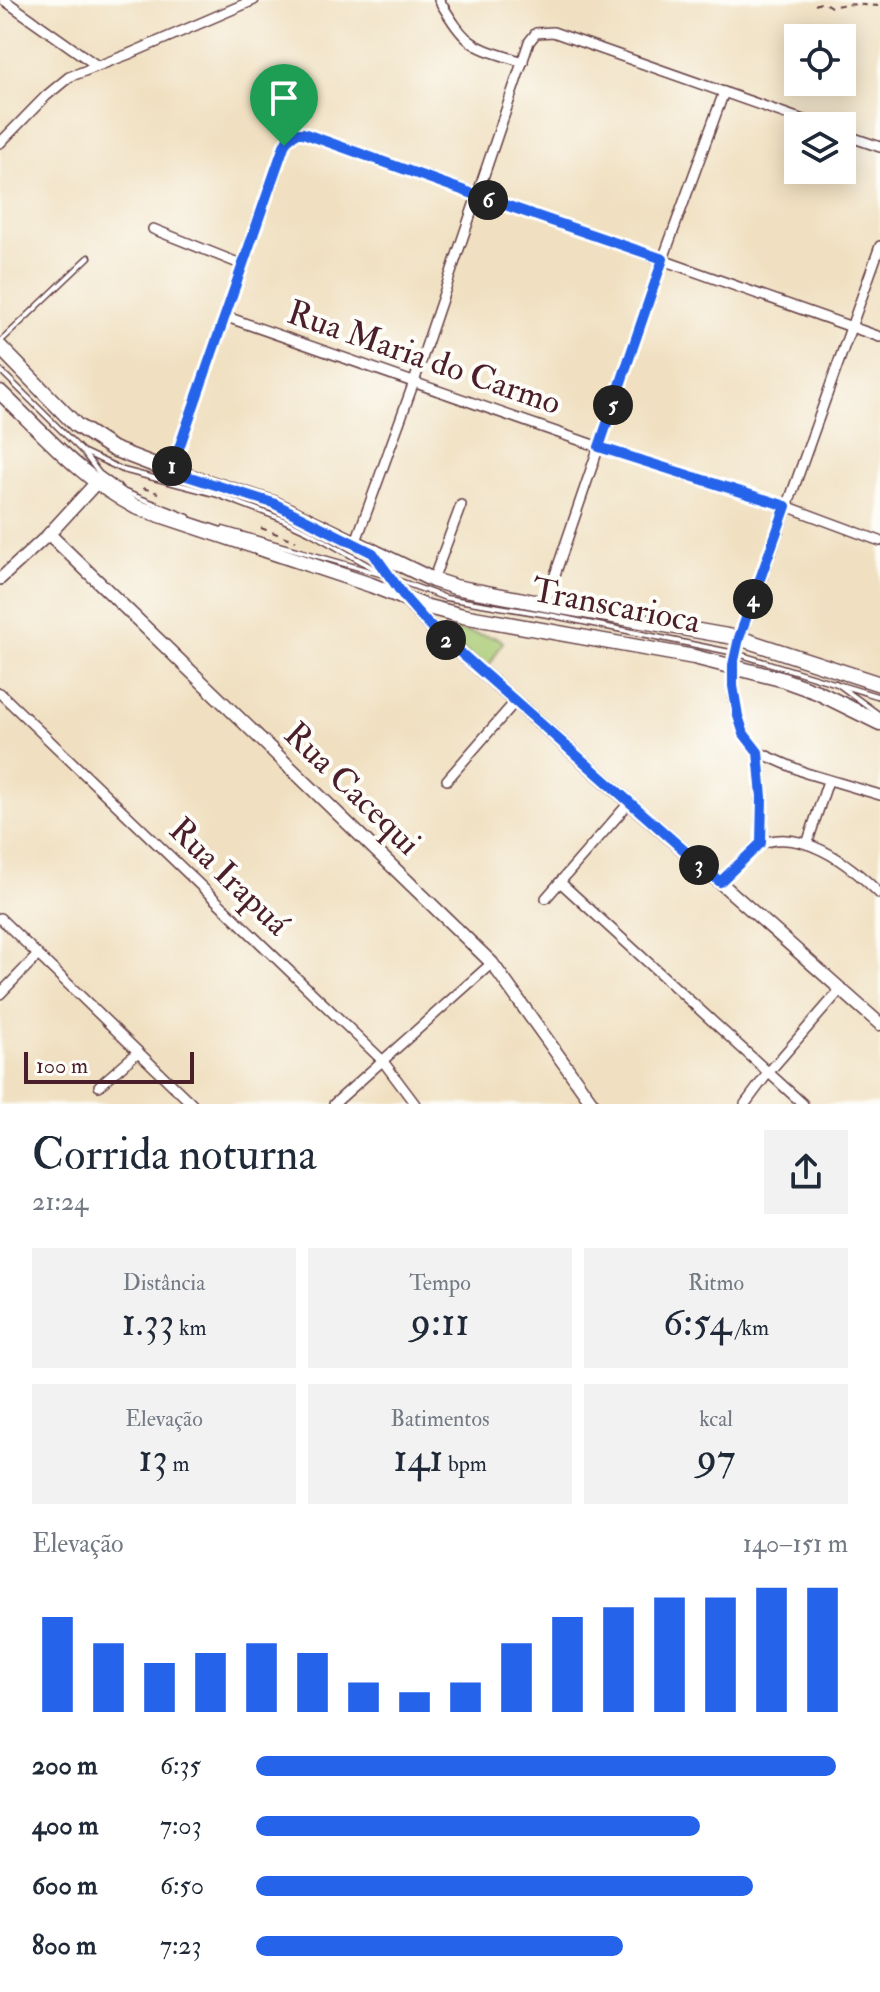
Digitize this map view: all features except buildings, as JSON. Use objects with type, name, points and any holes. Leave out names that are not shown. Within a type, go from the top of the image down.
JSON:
[{"type":"main road","points":[[0,344],[76,425],[94,438],[131,458],[273,503],[433,580],[545,604],[739,638],[880,684]]},
{"type":"main road","points":[[0,392],[95,484],[136,507],[463,616],[734,659],[817,692],[880,723]]},
{"type":"main road","points":[[49,534],[95,484]]},
{"type":"main road","name":"Rua Cacequi","points":[[49,534],[492,963],[593,1104]]},
{"type":"main road","points":[[373,553],[428,624],[880,1024]]},
{"type":"street","points":[[4,0],[96,65]]},
{"type":"street","points":[[0,143],[57,86],[96,65],[254,0]]},
{"type":"street","points":[[439,0],[462,37],[472,45],[523,62]]},
{"type":"street","points":[[355,544],[532,37],[541,31],[553,32],[784,113]]},
{"type":"street","points":[[545,604],[663,259],[724,92]]},
{"type":"street","points":[[171,471],[284,146],[291,135],[303,133],[880,337]]},
{"type":"street","points":[[856,139],[880,147]]},
{"type":"street","points":[[153,229],[243,265]]},
{"type":"street","points":[[880,246],[739,638],[733,686],[744,734],[758,752],[828,781],[880,795]]},
{"type":"street","name":"Rua Maria do Carmo","points":[[224,316],[599,447],[786,506],[880,541]]},
{"type":"street","points":[[433,580],[461,505]]},
{"type":"street","points":[[0,579],[49,534]]},
{"type":"street","name":"Rua Irapuá","points":[[0,693],[382,1060],[415,1104]]},
{"type":"street","points":[[447,780],[514,703]]},
{"type":"street","points":[[758,752],[762,797],[761,843]]},
{"type":"street","points":[[807,844],[828,781]]},
{"type":"street","points":[[546,898],[629,803]]},
{"type":"street","points":[[720,882],[761,843],[792,840],[807,844],[858,875],[880,894]]},
{"type":"street","points":[[560,882],[803,1104]]},
{"type":"street","points":[[0,918],[192,1104]]},
{"type":"street","points":[[0,994],[38,955]]},
{"type":"street","points":[[334,1104],[492,963]]},
{"type":"street","points":[[745,1104],[841,989]]},
{"type":"street","points":[[99,1086],[138,1052]]},
{"type":"lane","points":[[0,344],[89,257]]},
{"type":"lane","name":"Transcarioca","points":[[0,370],[82,451],[99,473],[125,492],[149,503],[207,524],[390,577],[446,598],[554,616],[834,682],[880,697]]},
{"type":"lane","name":"Transcarioca","points":[[82,451],[123,470],[215,494],[279,518],[390,577]]},
{"type":"lane","name":"Transcarioca","points":[[834,682],[880,715]]},
{"type":"path","points":[[815,5],[823,2],[831,7],[846,4],[880,6]]},
{"type":"path","points":[[143,488],[158,493]]},
{"type":"path","points":[[261,528],[301,543]]},
{"type":"green space","points":[[450,629],[498,638],[503,642],[487,669],[445,634]]},
{"type":"route","points":[[303,133],[663,259],[599,447],[786,506],[739,638],[733,665],[738,716],[744,734],[758,752],[762,797],[761,843],[751,849],[720,882],[428,624],[396,587],[373,553],[273,503],[171,471],[284,146],[291,135],[303,133]]}]
